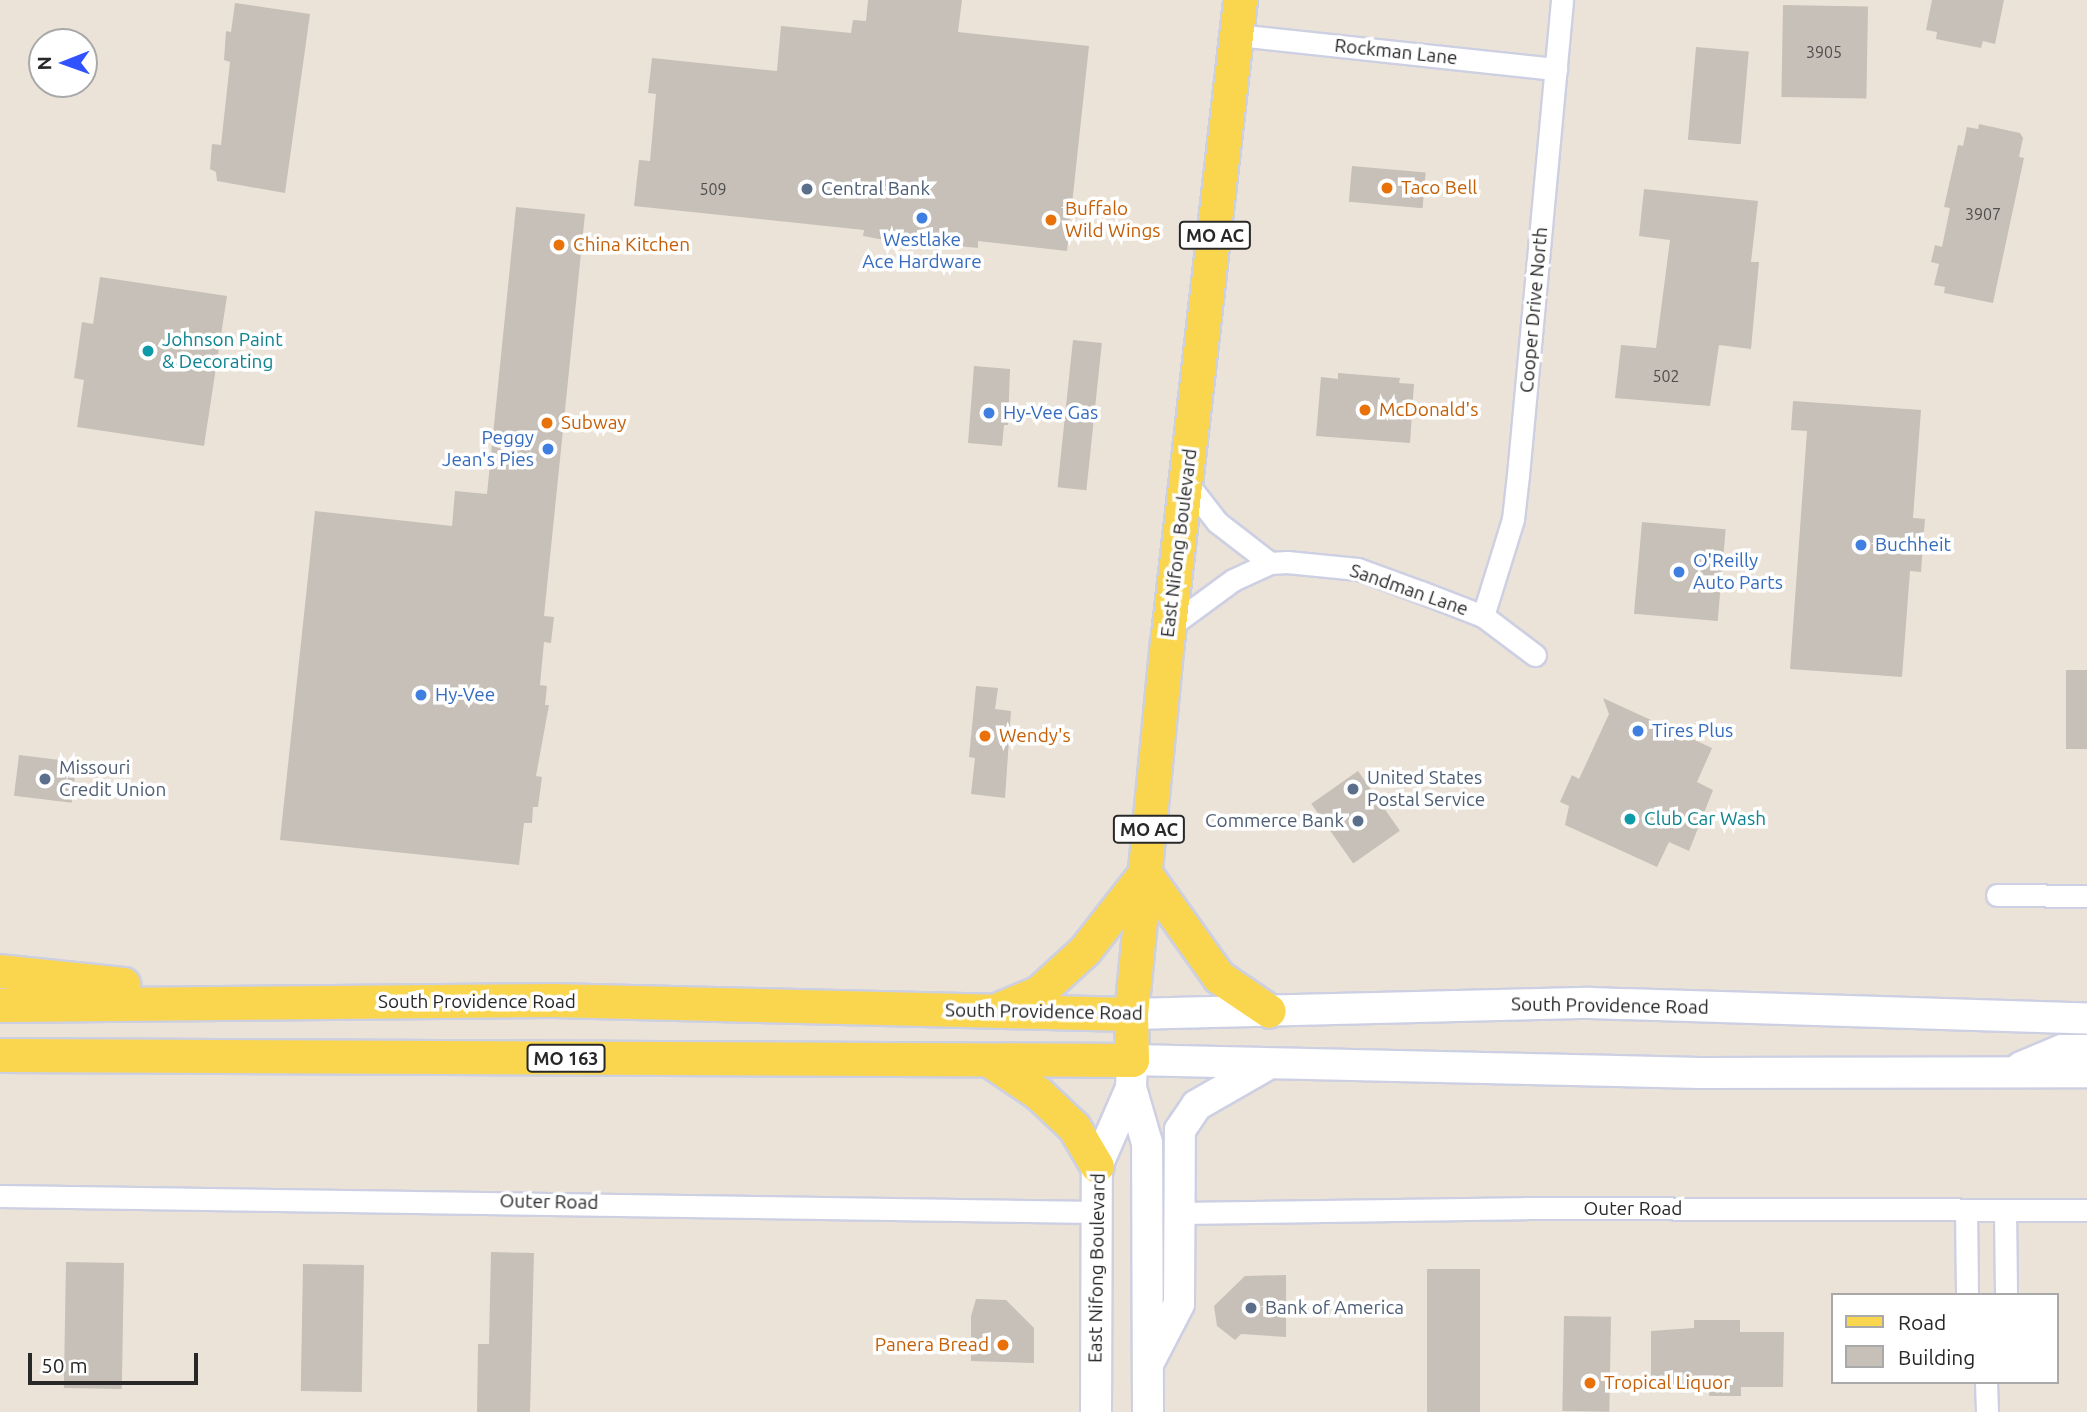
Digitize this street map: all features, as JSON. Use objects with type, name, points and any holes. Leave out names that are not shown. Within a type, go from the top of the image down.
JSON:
[{"type":"main road","name":"East Nifong Boulevard","points":[[1148,1412],[1146,1143],[1131,1074],[1131,1014],[1169,627],[1240,0]]},
{"type":"main road","points":[[992,1011],[1039,992],[1084,950],[1145,873],[1219,977],[1269,1011]]},
{"type":"main road","points":[[0,971],[146,986],[236,1003]]},
{"type":"main road","name":"South Providence Road","points":[[0,1005],[551,1000],[1131,1014],[1590,1003],[2087,1019]]},
{"type":"main road","points":[[2008,1073],[2062,1050],[2087,1050]]},
{"type":"main road","name":"MO 163","points":[[0,1055],[989,1060],[1131,1074],[1269,1063],[1700,1073],[2087,1072]]},
{"type":"main road","points":[[989,1060],[1039,1094],[1074,1127],[1097,1166]]},
{"type":"main road","points":[[1147,1367],[1179,1304],[1181,1130],[1197,1105],[1269,1063]]},
{"type":"main road","name":"East Nifong Boulevard","points":[[1096,1398],[1097,1166],[1131,1074]]},
{"type":"main road","points":[[1096,1398],[1110,1412]]},
{"type":"street","name":"Cooper Drive North","points":[[1483,616],[1513,519],[1562,0]]},
{"type":"street","name":"Rockman Lane","points":[[1237,35],[1556,69]]},
{"type":"street","points":[[1169,627],[1212,593],[1270,563],[1217,522],[1186,482]]},
{"type":"street","name":"Sandman Lane","points":[[1270,563],[1357,569],[1483,616],[1535,655]]},
{"type":"street","points":[[1997,895],[2087,896]]},
{"type":"street","name":"Outer Road","points":[[0,1196],[1097,1212]]},
{"type":"street","name":"Outer Road","points":[[1180,1213],[1526,1208],[2087,1210]]},
{"type":"street","points":[[1966,1210],[1967,1293]]},
{"type":"street","points":[[2005,1210],[2006,1293]]},
{"type":"street","points":[[1987,1384],[1987,1412]]},
{"type":"building","points":[[868,0],[962,0],[958,32],[1089,46],[1067,251],[978,241],[978,248],[938,244],[938,250],[863,236],[864,230],[634,206],[639,160],[650,161],[656,94],[648,93],[652,58],[777,71],[781,26],[851,33],[853,20],[866,21]]},
{"type":"building","points":[[1932,0],[2004,0],[1995,44],[1983,41],[1981,48],[1936,39],[1937,32],[1926,30]]},
{"type":"building","points":[[235,3],[310,14],[285,193],[217,181],[216,172],[210,169],[212,144],[221,145],[230,62],[224,60],[226,31],[231,32]]},
{"type":"building","points":[[1783,5],[1868,6],[1866,98],[1781,97]]},
{"type":"building","points":[[1696,47],[1749,52],[1741,144],[1688,140]]},
{"type":"building","points":[[1979,124],[2020,133],[2023,138],[2019,157],[2024,158],[1993,303],[1944,293],[1945,287],[1934,285],[1939,264],[1931,262],[1935,245],[1942,247],[1950,208],[1944,207],[1958,145],[1963,146],[1967,127],[1978,129]]},
{"type":"building","name":"Taco Bell","points":[[1352,166],[1426,172],[1423,208],[1349,202]]},
{"type":"building","points":[[1644,189],[1758,201],[1751,262],[1759,262],[1751,349],[1719,345],[1710,406],[1615,398],[1621,345],[1656,348],[1670,240],[1639,236]]},
{"type":"building","name":"Hy-Vee","points":[[516,207],[585,214],[544,616],[554,617],[551,643],[544,642],[540,685],[547,686],[545,705],[549,705],[536,776],[542,777],[538,807],[533,807],[532,823],[524,823],[519,865],[280,840],[315,511],[452,526],[455,491],[487,494]]},
{"type":"building","name":"Johnson Paint & Decorating","points":[[100,277],[227,296],[204,446],[77,427],[84,380],[74,378],[82,322],[93,324]]},
{"type":"building","points":[[1073,340],[1102,343],[1086,490],[1058,487]]},
{"type":"building","name":"Hy-Vee Gas","points":[[974,366],[1010,369],[1008,425],[1004,425],[1002,446],[968,443]]},
{"type":"building","name":"McDonald's","points":[[1338,373],[1400,378],[1399,383],[1414,384],[1410,443],[1316,436],[1321,377],[1338,379]]},
{"type":"building","name":"Buchheit","points":[[1793,401],[1921,410],[1913,518],[1925,519],[1921,572],[1910,571],[1902,677],[1790,669],[1807,431],[1791,430]]},
{"type":"building","name":"O'Reilly Auto Parts","points":[[1642,522],[1726,529],[1718,621],[1634,614]]},
{"type":"building","points":[[2066,670],[2087,670],[2087,749],[2066,749]]},
{"type":"building","name":"Wendy's","points":[[976,686],[998,688],[995,709],[1011,711],[1005,798],[971,794],[975,758],[969,757]]},
{"type":"building","points":[[1603,698],[1712,748],[1697,782],[1713,790],[1689,851],[1669,842],[1657,867],[1565,825],[1569,806],[1560,802],[1572,775],[1579,779],[1609,714]]},
{"type":"building","name":"Missouri Credit Union","points":[[19,755],[77,762],[72,803],[14,796]]},
{"type":"building","name":"Commerce Bank","points":[[1358,771],[1400,831],[1353,863],[1311,804]]},
{"type":"building","points":[[491,1252],[534,1253],[530,1412],[477,1412],[478,1344],[489,1344]]},
{"type":"building","points":[[66,1262],[124,1263],[122,1389],[64,1388]]},
{"type":"building","points":[[303,1264],[364,1265],[362,1392],[301,1391]]},
{"type":"building","points":[[1427,1269],[1480,1269],[1480,1412],[1427,1412]]},
{"type":"building","name":"Bank of America","points":[[1286,1275],[1286,1337],[1241,1334],[1235,1340],[1217,1326],[1214,1306],[1245,1276]]},
{"type":"building","name":"Panera Bread","points":[[976,1299],[1006,1300],[1034,1328],[1034,1363],[971,1361],[971,1316]]},
{"type":"building","name":"Tropical Liquor","points":[[1564,1316],[1611,1317],[1609,1412],[1562,1411]]},
{"type":"building","points":[[1694,1320],[1740,1320],[1740,1332],[1784,1332],[1783,1387],[1741,1387],[1741,1396],[1709,1396],[1709,1391],[1693,1391],[1693,1386],[1651,1386],[1651,1331],[1694,1328]]},
{"type":"place","name":"Taco Bell","points":[[1387,188]]},
{"type":"place","name":"Central Bank","points":[[807,189]]},
{"type":"place","name":"Westlake Ace Hardware","points":[[922,218]]},
{"type":"place","name":"Buffalo Wild Wings","points":[[1051,220]]},
{"type":"place","name":"China Kitchen","points":[[559,245]]},
{"type":"place","name":"Johnson Paint & Decorating","points":[[148,351]]},
{"type":"place","name":"McDonald's","points":[[1365,410]]},
{"type":"place","name":"Hy-Vee Gas","points":[[989,413]]},
{"type":"place","name":"Subway","points":[[547,423]]},
{"type":"place","name":"Peggy Jean's Pies","points":[[548,449]]},
{"type":"place","name":"Buchheit","points":[[1861,545]]},
{"type":"place","name":"O'Reilly Auto Parts","points":[[1679,572]]},
{"type":"place","name":"Hy-Vee","points":[[421,695]]},
{"type":"place","name":"Tires Plus","points":[[1638,731]]},
{"type":"place","name":"Wendy's","points":[[985,736]]},
{"type":"place","name":"Missouri Credit Union","points":[[45,779]]},
{"type":"place","name":"United States Postal Service","points":[[1353,789]]},
{"type":"place","name":"Club Car Wash","points":[[1630,819]]},
{"type":"place","name":"Commerce Bank","points":[[1358,821]]},
{"type":"place","name":"Bank of America","points":[[1251,1308]]},
{"type":"place","name":"Panera Bread","points":[[1003,1345]]},
{"type":"place","name":"Tropical Liquor","points":[[1590,1383]]}]
